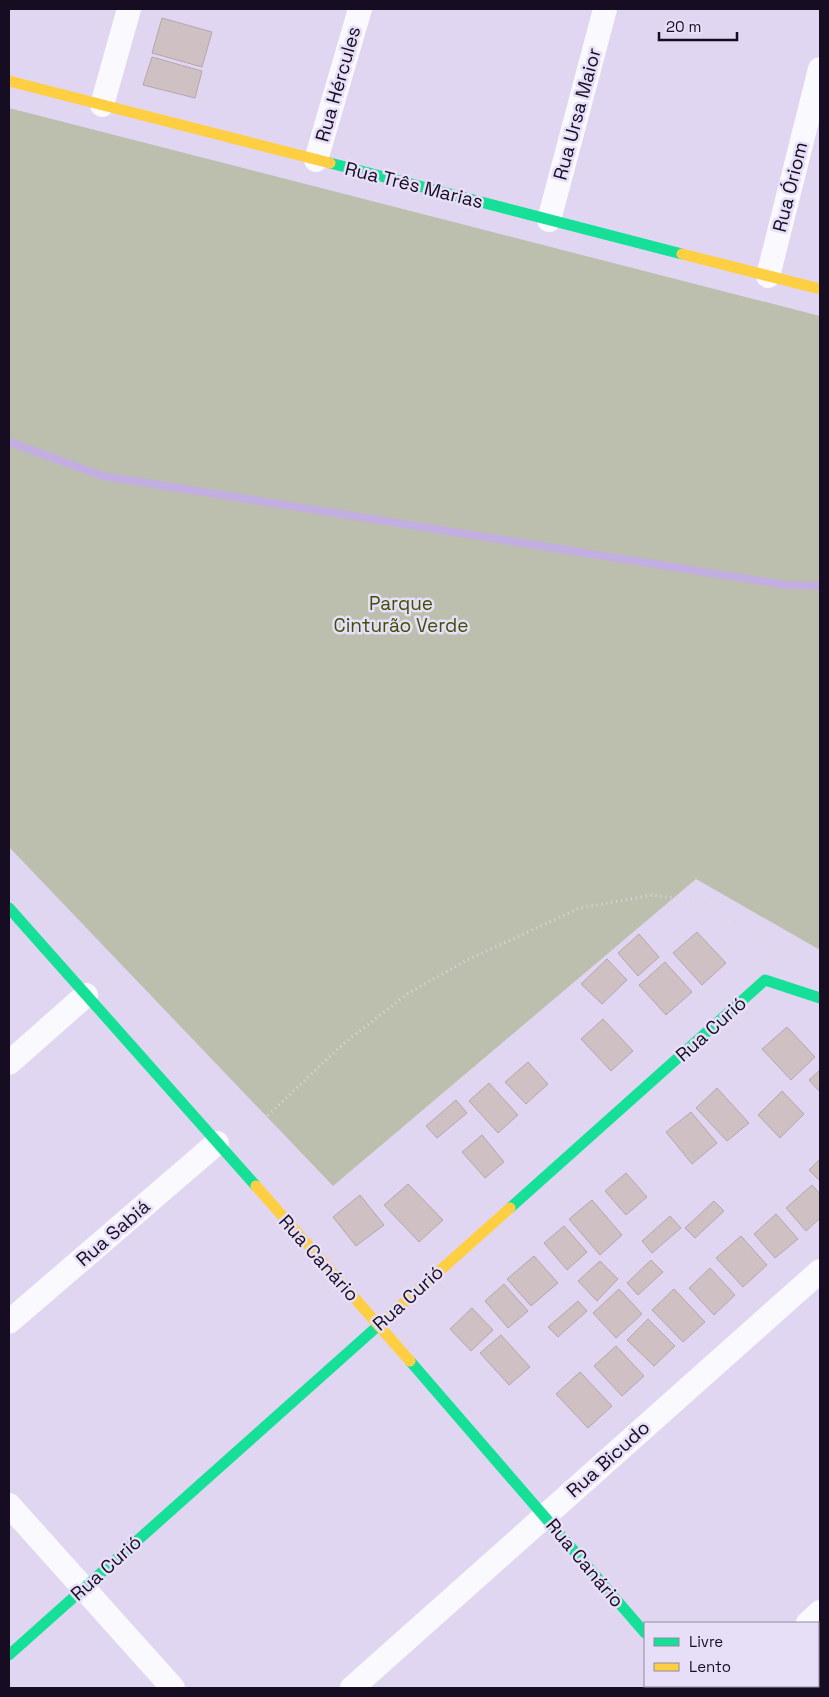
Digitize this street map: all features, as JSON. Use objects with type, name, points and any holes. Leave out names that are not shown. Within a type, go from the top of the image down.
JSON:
[{"type":"street","points":[[102,105],[129,9]]},
{"type":"street","name":"Rua Hércules","points":[[316,160],[360,9]]},
{"type":"street","name":"Rua Ursa Maior","points":[[549,220],[605,9]]},
{"type":"street","name":"Rua Óriom","points":[[768,276],[820,69]]},
{"type":"street","name":"Rua Três Marias","points":[[9,81],[820,289]]},
{"type":"street","name":"Rua Canário","points":[[9,908],[378,1325],[644,1632]]},
{"type":"street","name":"Rua Curió","points":[[9,1655],[765,980],[820,998]]},
{"type":"street","points":[[9,1063],[86,995]]},
{"type":"street","name":"Rua Sabiá","points":[[9,1322],[217,1143]]},
{"type":"street","name":"Rua Bicudo","points":[[352,1688],[820,1270]]},
{"type":"street","points":[[9,1505],[173,1688]]},
{"type":"street","points":[[809,1622],[820,1612]]},
{"type":"path","points":[[238,1131],[244,1138],[342,1044],[407,994],[467,960],[580,908],[653,895],[704,902],[808,966]]},
{"type":"green space","name":"Parque Cinturão Verde","points":[[9,108],[820,316],[820,950],[696,879],[333,1186],[9,847]]},
{"type":"building","points":[[162,18],[212,32],[202,67],[152,53]]},
{"type":"building","points":[[152,57],[202,71],[195,98],[143,85]]},
{"type":"building","points":[[697,932],[726,963],[702,985],[673,953]]},
{"type":"building","points":[[639,934],[659,957],[638,976],[618,953]]},
{"type":"building","points":[[607,959],[627,980],[602,1004],[581,984]]},
{"type":"building","points":[[665,962],[692,992],[666,1015],[639,985]]},
{"type":"building","points":[[603,1019],[633,1051],[611,1071],[581,1039]]},
{"type":"building","points":[[787,1027],[815,1057],[791,1080],[762,1049]]},
{"type":"building","points":[[528,1062],[548,1084],[526,1104],[505,1082]]},
{"type":"building","points":[[820,1070],[820,1092],[809,1080]]},
{"type":"building","points":[[489,1083],[518,1115],[498,1133],[469,1101]]},
{"type":"building","points":[[717,1088],[749,1123],[727,1141],[696,1108]]},
{"type":"building","points":[[782,1091],[804,1114],[780,1138],[758,1115]]},
{"type":"building","points":[[456,1100],[467,1113],[437,1138],[426,1126]]},
{"type":"building","points":[[691,1112],[717,1143],[692,1164],[666,1132]]},
{"type":"building","points":[[482,1135],[504,1162],[485,1178],[462,1152]]},
{"type":"building","points":[[820,1159],[820,1181],[809,1170]]},
{"type":"building","points":[[626,1173],[647,1197],[626,1215],[605,1191]]},
{"type":"building","points":[[408,1184],[443,1220],[419,1242],[384,1205]]},
{"type":"building","points":[[812,1185],[820,1194],[820,1218],[806,1231],[786,1208]]},
{"type":"building","points":[[360,1195],[384,1225],[356,1246],[333,1217]]},
{"type":"building","points":[[592,1200],[622,1235],[600,1255],[569,1219]]},
{"type":"building","points":[[714,1201],[724,1211],[695,1238],[685,1228]]},
{"type":"building","points":[[776,1214],[798,1239],[775,1258],[754,1234]]},
{"type":"building","points":[[670,1216],[681,1228],[652,1253],[642,1241]]},
{"type":"building","points":[[564,1226],[587,1252],[567,1270],[544,1243]]},
{"type":"building","points":[[741,1236],[767,1265],[743,1287],[716,1258]]},
{"type":"building","points":[[534,1256],[558,1283],[531,1306],[507,1279]]},
{"type":"building","points":[[651,1260],[663,1272],[638,1295],[627,1283]]},
{"type":"building","points":[[600,1261],[618,1279],[597,1301],[578,1281]]},
{"type":"building","points":[[710,1268],[735,1295],[714,1315],[689,1288]]},
{"type":"building","points":[[504,1284],[528,1311],[508,1328],[485,1301]]},
{"type":"building","points":[[619,1289],[642,1314],[616,1338],[593,1313]]},
{"type":"building","points":[[674,1289],[705,1322],[683,1342],[652,1310]]},
{"type":"building","points":[[578,1301],[587,1311],[558,1337],[548,1327]]},
{"type":"building","points":[[472,1308],[493,1330],[471,1351],[450,1329]]},
{"type":"building","points":[[648,1319],[675,1346],[654,1366],[627,1340]]},
{"type":"building","points":[[501,1335],[530,1367],[509,1385],[480,1353]]},
{"type":"building","points":[[616,1346],[644,1376],[622,1396],[594,1366]]},
{"type":"building","points":[[580,1372],[612,1406],[588,1428],[556,1394]]},
{"type":"waterway","points":[[9,442],[103,476],[786,585],[820,586]]},
{"type":"traffic: fast","points":[[330,163],[682,254]]},
{"type":"traffic: fast","points":[[9,908],[256,1186]]},
{"type":"traffic: fast","points":[[510,1208],[765,980],[820,998]]},
{"type":"traffic: fast","points":[[9,1655],[380,1324]]},
{"type":"traffic: fast","points":[[410,1361],[644,1632]]},
{"type":"traffic: slow","points":[[9,81],[330,163]]},
{"type":"traffic: slow","points":[[682,254],[820,289]]},
{"type":"traffic: slow","points":[[256,1186],[410,1361]]},
{"type":"traffic: slow","points":[[380,1324],[510,1208]]}]
